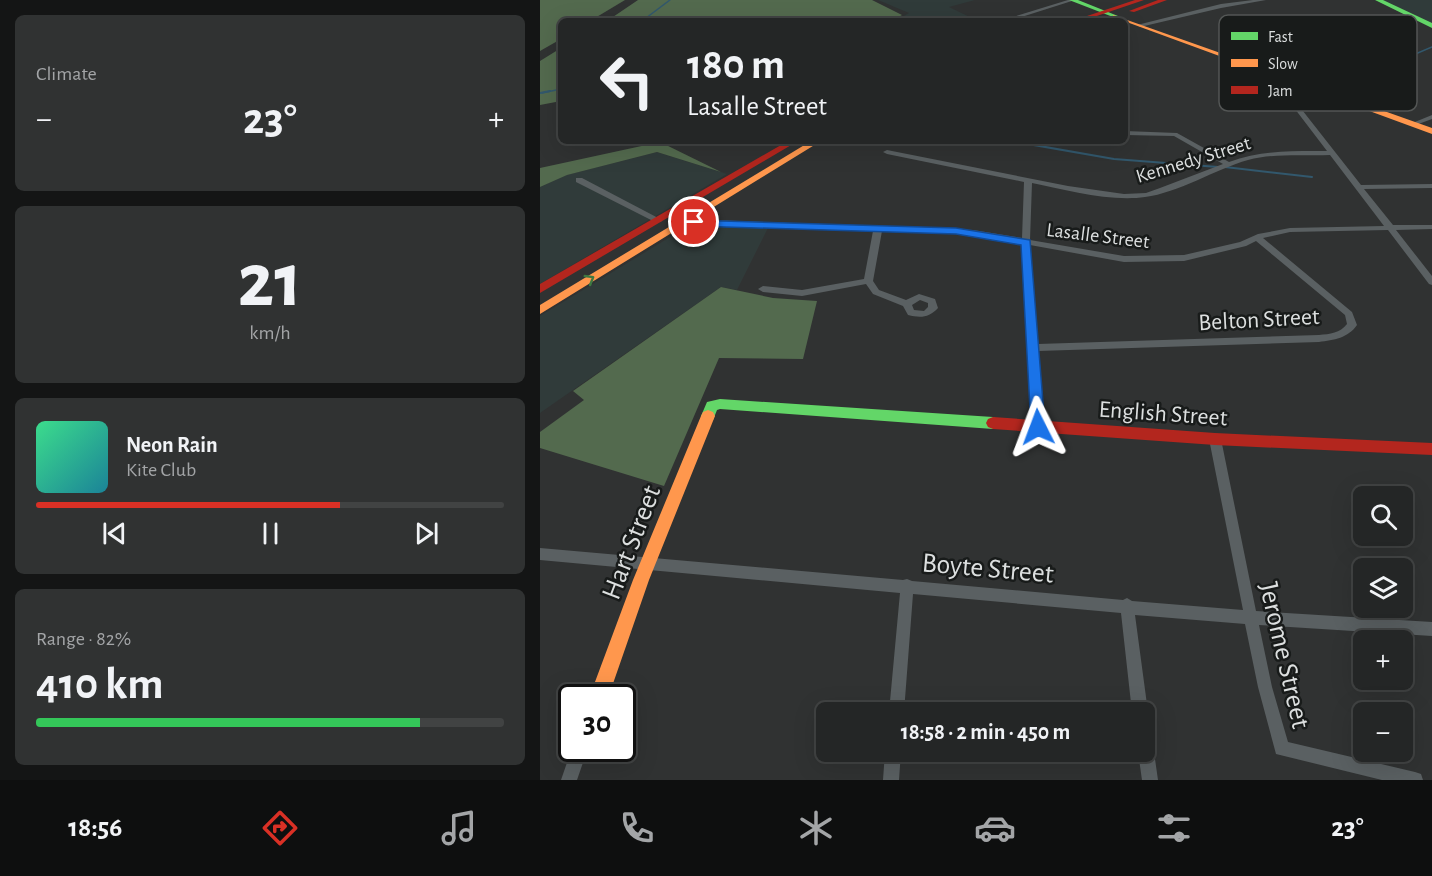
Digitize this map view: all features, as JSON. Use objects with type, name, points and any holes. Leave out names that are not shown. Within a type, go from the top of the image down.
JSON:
[{"type":"main road","points":[[1072,0],[1106,16],[1164,0]]},
{"type":"main road","points":[[1106,16],[1141,0]]},
{"type":"main road","points":[[1378,0],[1409,15]]},
{"type":"main road","points":[[1417,19],[1432,26]]},
{"type":"main road","points":[[1128,22],[1219,54]]},
{"type":"main road","points":[[1377,111],[1432,131]]},
{"type":"main road","points":[[686,221],[681,219],[685,214],[789,144]]},
{"type":"main road","points":[[540,290],[789,144]]},
{"type":"main road","points":[[739,189],[764,168],[802,144]]},
{"type":"main road","points":[[540,310],[812,144]]},
{"type":"main road","name":"English Street","points":[[712,406],[720,404],[812,409],[1215,439],[1432,449]]},
{"type":"main road","name":"Hart Street","points":[[603,684],[648,564],[712,406]]},
{"type":"street","points":[[1013,18],[1072,0]]},
{"type":"street","points":[[1140,25],[1221,6],[1264,0]]},
{"type":"street","points":[[1300,111],[1432,282]]},
{"type":"street","points":[[1413,124],[1432,117]]},
{"type":"street","points":[[1128,133],[1175,134],[1228,165]]},
{"type":"street","name":"Kennedy Street","points":[[887,152],[1109,195],[1146,195],[1261,155],[1332,153]]},
{"type":"street","points":[[579,180],[658,220]]},
{"type":"street","points":[[1028,180],[1026,242],[1038,427]]},
{"type":"street","points":[[1360,187],[1432,186]]},
{"type":"street","name":"Lasalle Street","points":[[686,221],[973,232],[1104,256],[1159,259],[1202,254],[1290,230],[1432,227]]},
{"type":"street","points":[[878,228],[868,280],[876,292],[907,304]]},
{"type":"street","name":"Belton Street","points":[[1034,348],[1296,339],[1339,336],[1349,330],[1352,324],[1349,314],[1257,238]]},
{"type":"street","points":[[763,289],[790,292],[820,291],[868,280]]},
{"type":"street","name":"Jerome Street","points":[[1215,439],[1276,736],[1282,748],[1415,780]]},
{"type":"street","name":"Boyte Street","points":[[540,554],[1251,617],[1432,629]]},
{"type":"street","points":[[897,702],[907,585]]},
{"type":"street","points":[[1126,605],[1139,702]]},
{"type":"street","points":[[569,780],[575,762]]},
{"type":"street","points":[[891,780],[892,762]]},
{"type":"street","points":[[1147,762],[1150,780]]},
{"type":"shaded area","points":[[878,0],[975,0],[949,7],[972,18],[900,18],[909,13]]},
{"type":"shaded area","points":[[1383,0],[1432,0],[1432,24]]},
{"type":"shaded area","points":[[657,152],[727,174],[540,284],[540,187],[566,175]]},
{"type":"shaded area","points":[[694,226],[768,228],[737,290],[721,287],[540,413],[540,316],[680,231]]},
{"type":"green space","points":[[540,0],[625,0],[595,18],[558,18],[558,41],[540,51]]},
{"type":"green space","points":[[638,0],[872,0],[902,15],[896,18],[611,18]]},
{"type":"green space","points":[[558,50],[558,102],[540,105],[540,61]]},
{"type":"green space","points":[[651,144],[664,144],[721,172],[657,152],[567,175],[540,187],[540,168]]},
{"type":"green space","points":[[721,287],[773,298],[817,301],[803,359],[719,358],[664,486],[540,448],[540,432],[584,400],[573,391]]},
{"type":"waterway","points":[[646,18],[670,0]]},
{"type":"waterway","points":[[1417,53],[1432,47]]},
{"type":"waterway","points":[[542,93],[558,90]]},
{"type":"waterway","points":[[540,93],[550,91]]},
{"type":"waterway","points":[[1028,144],[1114,159],[1218,167]]},
{"type":"waterway","points":[[1225,167],[1312,177]]},
{"type":"traffic: fast","points":[[1072,0],[1115,16]]},
{"type":"traffic: fast","points":[[1378,0],[1409,15]]},
{"type":"traffic: fast","points":[[1417,19],[1432,26]]},
{"type":"traffic: fast","points":[[708,416],[712,406],[720,404],[993,423]]},
{"type":"traffic: slow","points":[[1115,16],[1121,18]]},
{"type":"traffic: slow","points":[[1128,21],[1219,54]]},
{"type":"traffic: slow","points":[[1377,111],[1432,131]]},
{"type":"traffic: slow","points":[[540,310],[812,144]]},
{"type":"traffic: slow","points":[[603,684],[641,580],[708,416]]},
{"type":"traffic: jam","points":[[1084,18],[1141,0]]},
{"type":"traffic: jam","points":[[1132,11],[1164,0]]},
{"type":"traffic: jam","points":[[540,289],[789,144]]},
{"type":"traffic: jam","points":[[993,423],[1215,439],[1432,449]]},
{"type":"route","points":[[694,222],[973,232],[1026,242],[1038,427]]}]
